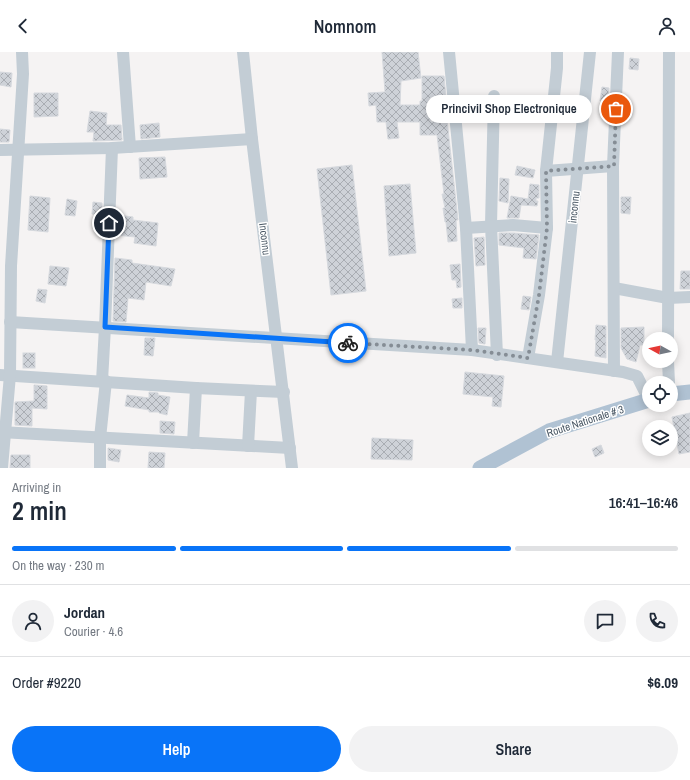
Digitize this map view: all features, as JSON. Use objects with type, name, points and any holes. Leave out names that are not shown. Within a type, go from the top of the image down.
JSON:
[{"type":"main road","points":[[678,393],[690,392]]},
{"type":"main road","name":"Route Nationale # 3","points":[[480,468],[549,431],[642,402]]},
{"type":"street","points":[[2,468],[6,265],[18,151],[23,74],[22,52]]},
{"type":"street","points":[[123,52],[130,147]]},
{"type":"street","name":"Inconnu","points":[[243,52],[252,139],[278,339],[292,468]]},
{"type":"street","points":[[449,52],[466,228],[472,350]]},
{"type":"street","points":[[528,358],[539,295],[547,228],[546,171],[557,68],[557,52]]},
{"type":"street","name":"inconnu","points":[[557,362],[590,52]]},
{"type":"street","points":[[614,371],[614,166],[618,52]]},
{"type":"street","points":[[668,332],[669,52]]},
{"type":"street","points":[[494,96],[492,225],[497,354]]},
{"type":"street","points":[[0,150],[18,151],[112,148],[252,139]]},
{"type":"street","points":[[100,468],[112,148]]},
{"type":"street","points":[[546,171],[614,166]]},
{"type":"street","points":[[466,228],[492,225],[547,228]]},
{"type":"street","points":[[614,288],[668,298],[690,297]]},
{"type":"street","points":[[6,325],[105,327],[472,350],[614,371],[637,376],[642,386]]},
{"type":"street","points":[[5,375],[196,388],[284,392]]},
{"type":"street","points":[[193,443],[196,388]]},
{"type":"street","points":[[248,446],[251,391]]},
{"type":"street","points":[[3,432],[290,448]]},
{"type":"building","points":[[382,52],[418,52],[421,78],[401,81],[400,105],[420,105],[420,101],[422,101],[422,76],[444,76],[446,98],[430,98],[431,122],[447,120],[458,220],[456,220],[457,241],[448,242],[443,208],[445,208],[442,194],[444,194],[437,135],[420,135],[420,122],[397,122],[399,138],[388,139],[386,122],[377,122],[376,105],[369,106],[368,93],[385,92]]},
{"type":"building","points":[[630,58],[639,59],[638,70],[629,69]]},
{"type":"building","points":[[0,72],[12,73],[11,87],[0,85]]},
{"type":"building","points":[[602,87],[609,88],[608,102],[600,101]]},
{"type":"building","points":[[34,93],[58,93],[58,116],[34,117]]},
{"type":"building","points":[[90,111],[107,113],[106,125],[121,125],[122,140],[93,141],[94,132],[87,132]]},
{"type":"building","points":[[159,123],[160,137],[141,139],[140,125]]},
{"type":"building","points":[[0,129],[10,130],[9,142],[0,142]]},
{"type":"building","points":[[165,157],[167,177],[140,179],[139,158]]},
{"type":"building","points":[[352,165],[366,291],[331,295],[317,169]]},
{"type":"building","points":[[517,166],[535,170],[533,178],[515,175]]},
{"type":"building","points":[[500,178],[509,179],[508,203],[499,201]]},
{"type":"building","points":[[410,184],[416,253],[389,256],[384,186]]},
{"type":"building","points":[[530,184],[539,185],[539,198],[536,198],[536,201],[538,201],[537,206],[521,205],[519,218],[507,218],[511,196],[528,199]]},
{"type":"building","points":[[30,196],[50,198],[48,232],[28,230]]},
{"type":"building","points":[[621,197],[631,197],[630,214],[621,213]]},
{"type":"building","points":[[67,199],[77,201],[75,216],[65,215]]},
{"type":"building","points":[[93,202],[102,203],[102,215],[92,214]]},
{"type":"building","points":[[117,215],[133,217],[133,220],[158,223],[156,246],[134,243],[135,237],[116,235]]},
{"type":"building","points":[[499,233],[539,235],[536,259],[523,258],[524,248],[499,245]]},
{"type":"building","points":[[484,237],[485,265],[476,266],[474,238]]},
{"type":"building","points":[[115,258],[132,260],[132,263],[175,269],[171,286],[146,282],[144,300],[128,298],[126,322],[113,321]]},
{"type":"building","points":[[460,264],[461,287],[457,288],[456,280],[452,280],[450,265]]},
{"type":"building","points":[[50,266],[69,268],[66,286],[48,284]]},
{"type":"building","points":[[681,271],[690,271],[690,289],[680,289]]},
{"type":"building","points":[[38,289],[47,290],[45,303],[36,301]]},
{"type":"building","points":[[523,296],[531,297],[529,310],[521,309]]},
{"type":"building","points":[[462,298],[462,308],[453,308],[452,299]]},
{"type":"building","points":[[596,325],[606,326],[606,358],[595,356]]},
{"type":"building","points":[[644,327],[644,332],[642,332],[642,345],[640,345],[636,362],[627,359],[621,348],[621,328]]},
{"type":"building","points":[[478,328],[486,328],[485,344],[479,343]]},
{"type":"building","points":[[145,338],[155,338],[153,356],[144,355]]},
{"type":"building","points":[[23,353],[35,353],[35,368],[23,368]]},
{"type":"building","points":[[465,372],[504,376],[501,407],[492,406],[493,397],[463,394]]},
{"type":"building","points":[[34,385],[47,386],[47,409],[32,408],[32,426],[15,425],[15,402],[34,401]]},
{"type":"building","points":[[149,392],[170,397],[167,415],[159,412],[149,412],[149,410],[125,406],[127,395],[149,398]]},
{"type":"building","points":[[690,413],[690,452],[679,454],[678,420],[673,420],[672,417]]},
{"type":"building","points":[[160,421],[175,422],[174,434],[160,433]]},
{"type":"building","points":[[372,438],[413,440],[412,460],[371,459]]},
{"type":"building","points":[[601,445],[604,453],[595,457],[592,449]]},
{"type":"building","points":[[108,448],[121,450],[119,462],[108,460]]},
{"type":"building","points":[[149,452],[165,453],[164,468],[148,468]]},
{"type":"building","points":[[11,455],[30,455],[30,468],[10,468]]},
{"type":"way so far","points":[[348,343],[472,350],[528,358],[539,295],[547,228],[546,171],[614,166],[616,109]]},
{"type":"place","name":"Princivil Shop Electronique","points":[[616,109]]},
{"type":"route","points":[[109,223],[105,327],[348,343]]}]
